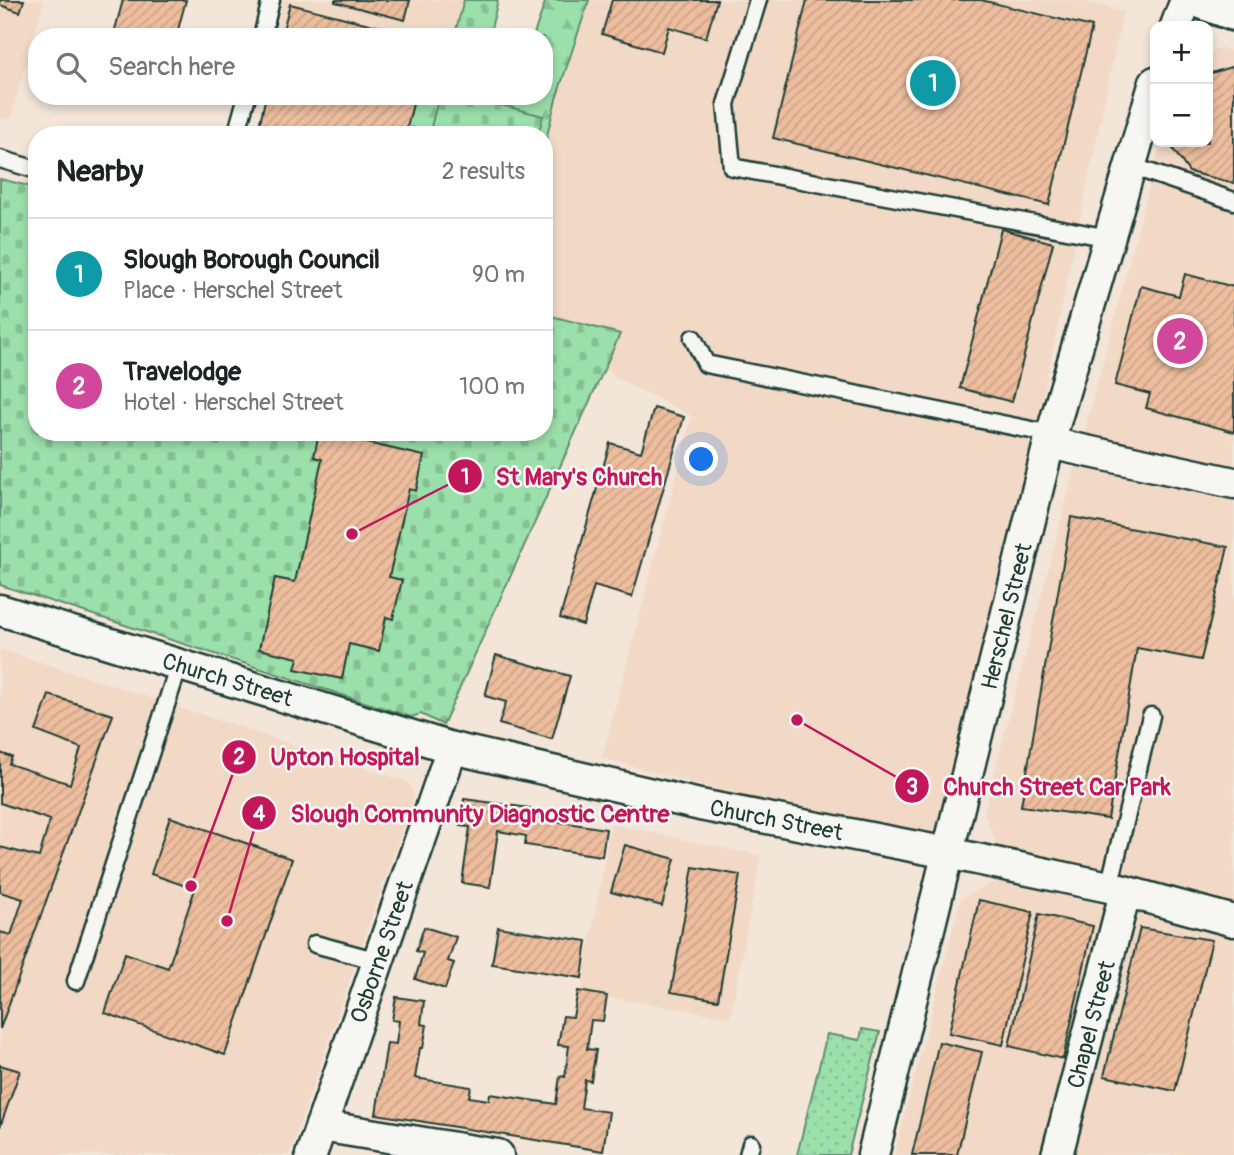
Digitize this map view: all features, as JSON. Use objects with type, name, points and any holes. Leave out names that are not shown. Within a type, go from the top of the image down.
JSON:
[{"type":"main road","points":[[1204,0],[1234,11]]},
{"type":"street","points":[[1178,21],[1186,0]]},
{"type":"street","name":"Herschel Street","points":[[873,1155],[1050,438],[1154,84]]},
{"type":"street","points":[[1050,438],[1234,483]]},
{"type":"street","name":"Church Street","points":[[0,610],[452,748],[700,805],[948,853],[1117,890],[1234,921]]},
{"type":"street","name":"Osborne Street","points":[[311,1155],[452,748]]},
{"type":"street","name":"Chapel Street","points":[[1057,1155],[1117,890]]},
{"type":"street","points":[[321,1126],[498,1155]]},
{"type":"lane","points":[[264,28],[271,0]]},
{"type":"lane","points":[[758,0],[726,104],[732,167],[1109,238]]},
{"type":"lane","points":[[239,126],[244,105]]},
{"type":"lane","points":[[0,159],[28,167]]},
{"type":"lane","points":[[1131,166],[1234,201]]},
{"type":"lane","points":[[693,338],[706,364],[1050,438]]},
{"type":"lane","points":[[76,981],[179,665]]},
{"type":"lane","points":[[1117,890],[1151,716]]},
{"type":"lane","points":[[315,944],[378,961]]},
{"type":"shaded area","points":[[0,0],[44,0],[36,28],[28,28],[28,56],[10,120],[0,118]]},
{"type":"shaded area","points":[[284,0],[464,0],[456,28],[276,28]]},
{"type":"shaded area","points":[[568,0],[1081,0],[1123,12],[948,853],[602,758],[692,416],[616,378],[553,326],[553,126],[538,126],[543,105],[553,105],[553,63]]},
{"type":"shaded area","points":[[1219,48],[1234,52],[1234,909],[1000,854],[984,812],[1160,147],[1213,147],[1213,51]]},
{"type":"shaded area","points":[[0,649],[408,782],[414,795],[289,1155],[0,1155]]},
{"type":"shaded area","points":[[611,824],[761,856],[730,1017],[581,993]]},
{"type":"shaded area","points":[[999,879],[1111,906],[1048,1155],[894,1155],[961,899]]},
{"type":"shaded area","points":[[1137,912],[1234,937],[1234,1155],[1072,1155]]},
{"type":"green space","points":[[464,0],[498,0],[491,28],[456,28]]},
{"type":"green space","points":[[546,0],[589,0],[549,126],[407,126],[413,105],[553,105],[553,28],[536,28]]},
{"type":"green space","points":[[437,105],[501,105],[543,116],[540,126],[431,126]]},
{"type":"green space","points":[[0,179],[28,186],[28,441],[553,441],[553,316],[620,334],[443,725],[421,714],[411,717],[0,585]]},
{"type":"green space","points":[[862,1029],[880,1032],[848,1155],[797,1155],[827,1034],[860,1040]]},
{"type":"building","points":[[0,0],[24,0],[20,12],[0,5]]},
{"type":"building","points":[[123,0],[186,0],[178,28],[115,28]]},
{"type":"building","points":[[335,0],[410,0],[405,20]]},
{"type":"building","points":[[612,0],[717,0],[706,38],[669,27],[662,52],[602,34]]},
{"type":"building","points":[[807,0],[981,0],[1092,27],[1049,205],[773,138]]},
{"type":"building","points":[[290,4],[385,28],[283,28]]},
{"type":"building","points":[[1234,66],[1234,183],[1189,172],[1173,149],[1213,147],[1213,72]]},
{"type":"building","points":[[264,105],[413,105],[407,126],[259,126]]},
{"type":"building","points":[[1001,229],[1053,243],[1012,402],[960,388]]},
{"type":"building","points":[[1185,274],[1234,287],[1234,432],[1146,408],[1150,394],[1115,385],[1141,286],[1179,296]]},
{"type":"building","points":[[654,408],[684,417],[632,597],[594,586],[583,625],[560,618],[610,443],[641,452]]},
{"type":"building","points":[[317,441],[358,441],[424,456],[416,491],[409,489],[389,577],[402,580],[393,619],[386,617],[379,651],[349,644],[342,679],[295,669],[298,658],[259,649],[275,578],[295,582],[322,459],[314,457]]},
{"type":"building","points":[[1071,517],[1228,547],[1201,660],[1137,648],[1108,819],[1021,806]]},
{"type":"building","points":[[496,655],[570,676],[552,739],[499,724],[506,702],[485,696]]},
{"type":"building","points":[[49,695],[113,715],[0,1029],[0,932],[11,935],[23,899],[0,892],[0,847],[39,857],[50,820],[0,803],[0,753],[12,757],[9,764],[70,784],[81,748],[36,731]]},
{"type":"building","points":[[464,799],[530,808],[529,817],[606,829],[602,856],[525,845],[526,836],[498,831],[490,887],[462,883],[470,827],[460,826]]},
{"type":"building","points":[[170,817],[292,859],[225,1055],[105,1013],[125,953],[168,968],[195,889],[151,874]]},
{"type":"building","points":[[625,845],[675,859],[662,906],[611,892]]},
{"type":"building","points":[[693,867],[740,875],[718,1000],[671,992]]},
{"type":"building","points":[[979,900],[1033,912],[1003,1045],[949,1033]]},
{"type":"building","points":[[1039,914],[1093,926],[1063,1059],[1009,1046]]},
{"type":"building","points":[[424,927],[456,937],[448,961],[454,963],[445,989],[415,979],[423,953],[416,951]]},
{"type":"building","points":[[498,927],[587,941],[582,978],[492,964]]},
{"type":"building","points":[[1140,928],[1212,940],[1175,1091],[1104,1076]]},
{"type":"building","points":[[578,991],[607,996],[603,1021],[591,1020],[587,1049],[596,1050],[591,1081],[585,1080],[581,1108],[609,1112],[603,1151],[376,1114],[387,1043],[396,1044],[399,1021],[392,1020],[396,997],[424,1001],[421,1024],[427,1025],[415,1078],[471,1087],[469,1097],[489,1100],[490,1094],[556,1104],[560,1076],[565,1077],[569,1046],[558,1045],[563,1016],[573,1017]]},
{"type":"building","points":[[939,1042],[982,1052],[957,1155],[912,1155]]},
{"type":"building","points":[[0,1065],[20,1071],[0,1127]]},
{"type":"place","name":"Slough Borough Council","points":[[933,83]]},
{"type":"place","name":"Travelodge","points":[[1180,341]]},
{"type":"place","name":"St Mary's Church","points":[[352,534]]},
{"type":"place","name":"Church Street Car Park","points":[[797,720]]},
{"type":"place","name":"Upton Hospital","points":[[191,886]]},
{"type":"place","name":"Slough Community Diagnostic Centre","points":[[227,921]]}]
